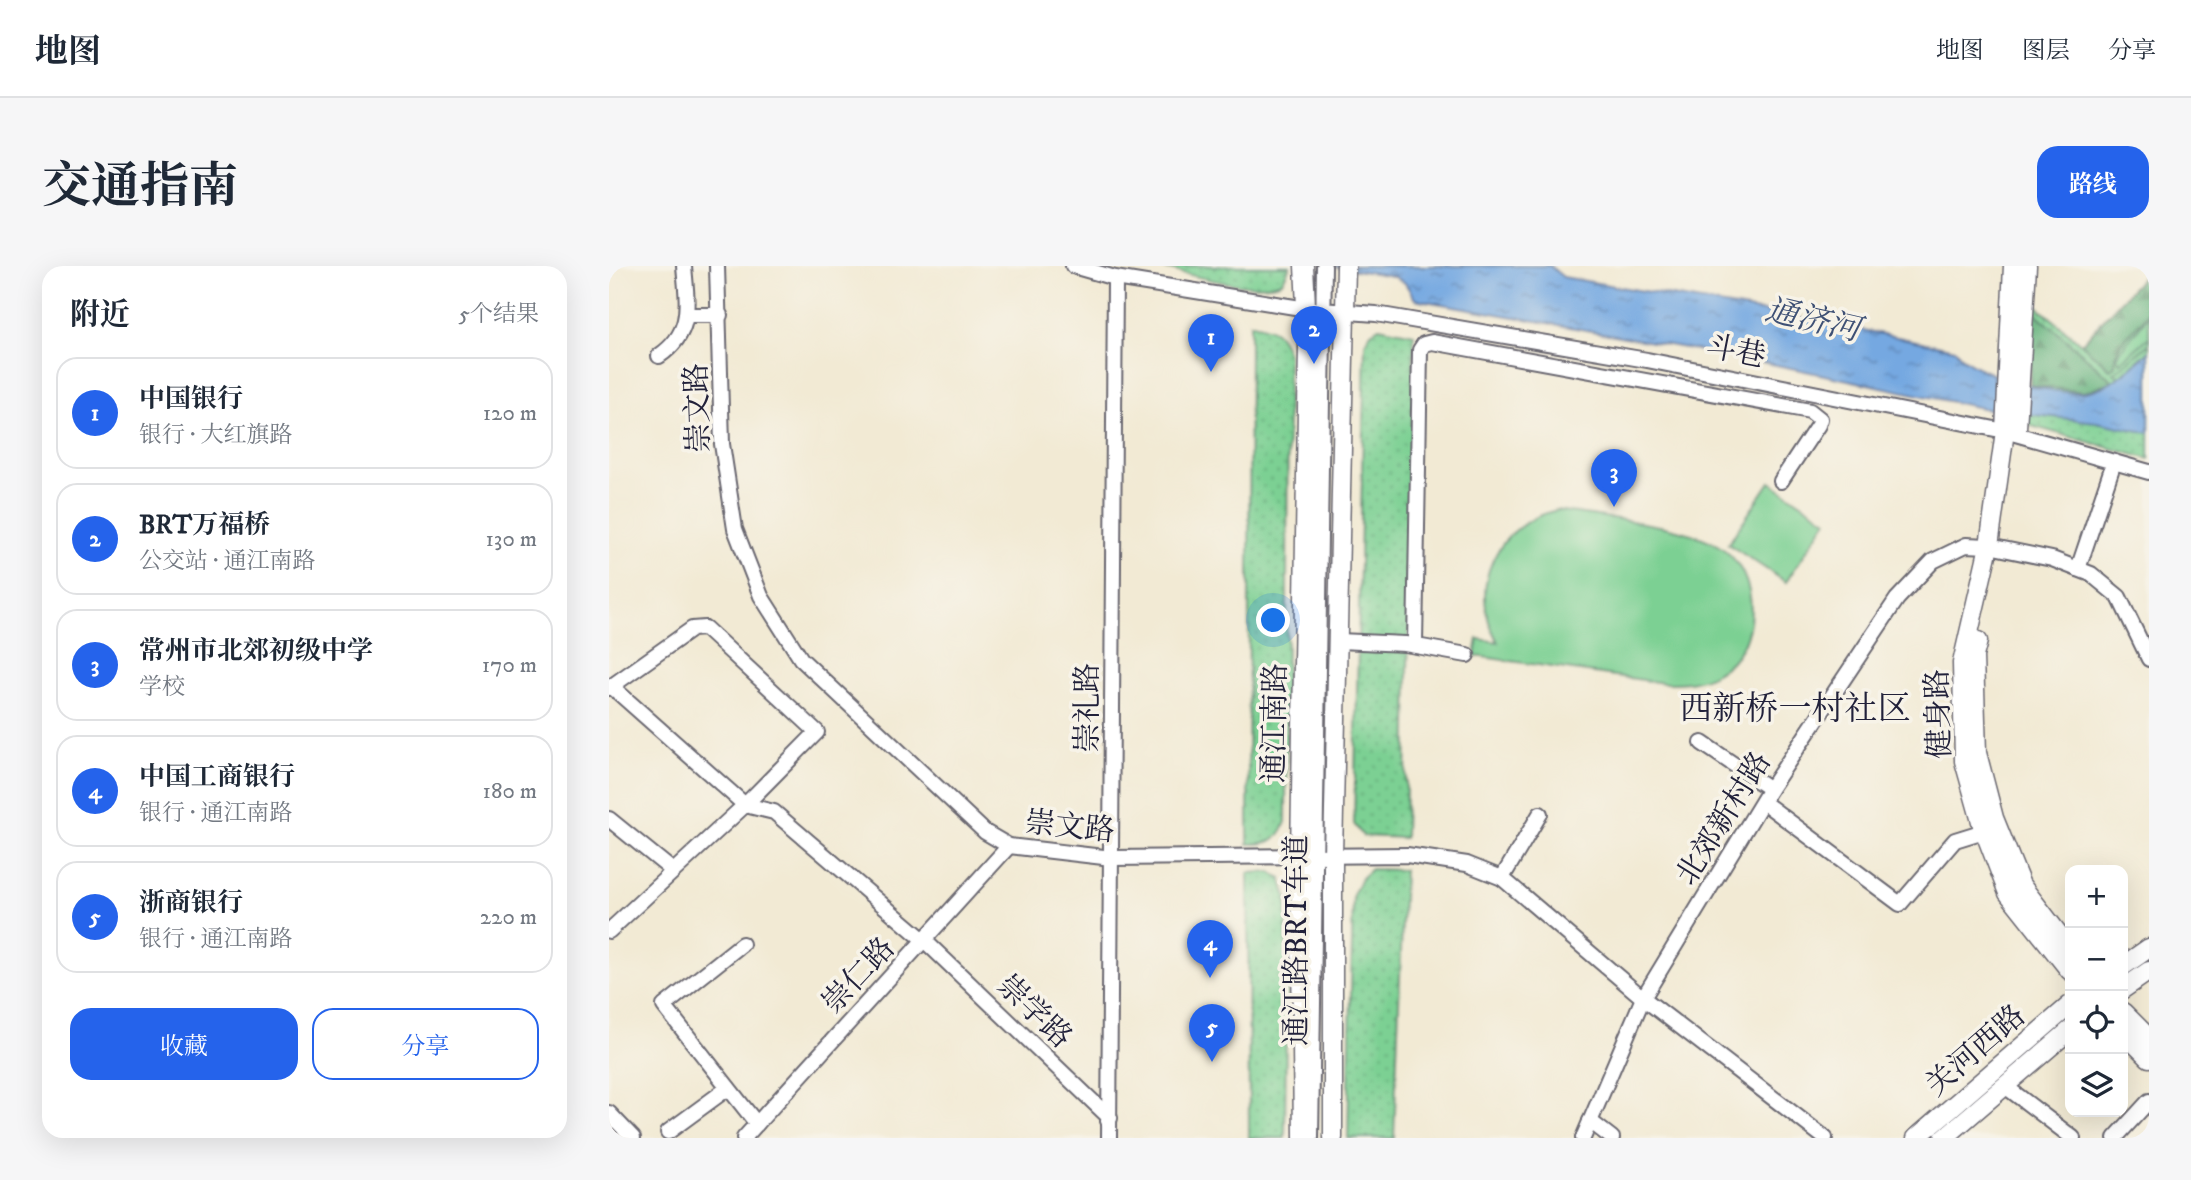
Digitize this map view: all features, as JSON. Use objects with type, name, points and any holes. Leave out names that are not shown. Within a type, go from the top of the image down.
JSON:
[{"type":"main road","name":"通江南路","points":[[1304,266],[1327,310],[1339,641],[1318,855],[1333,1138]]},
{"type":"main road","points":[[2013,266],[2016,349]]},
{"type":"main road","points":[[2016,349],[2027,266]]},
{"type":"main road","name":"通江南路","points":[[1303,1138],[1318,855],[1327,310],[1334,272]]},
{"type":"main road","name":"健身路","points":[[2016,349],[2010,433],[1994,547],[1974,656],[1977,753],[1994,818],[2021,885],[2065,942]]},
{"type":"main road","name":"健身路","points":[[1994,547],[1962,663],[1964,761],[1984,831],[2008,893],[2065,965]]},
{"type":"main road","points":[[2128,963],[2149,948]]},
{"type":"main road","points":[[2128,986],[2149,971]]},
{"type":"main road","name":"关河西路","points":[[1916,1138],[2065,1009]]},
{"type":"main road","points":[[2128,1017],[2149,1038]]},
{"type":"main road","name":"关河西路","points":[[1944,1138],[2065,1034]]},
{"type":"main road","points":[[2128,1037],[2149,1058]]},
{"type":"street","points":[[659,356],[674,345],[688,315],[684,266]]},
{"type":"street","name":"崇文路","points":[[717,266],[724,456],[735,529],[761,596],[801,659],[985,832],[1009,846],[1112,858],[1407,855],[1467,864],[1502,878],[1643,998],[1825,1138]]},
{"type":"street","name":"斗巷","points":[[1073,266],[1115,278],[1647,360],[2010,433],[2149,472]]},
{"type":"street","name":"崇礼路","points":[[1109,1138],[1115,278]]},
{"type":"street","points":[[688,315],[720,315]]},
{"type":"street","points":[[1415,645],[1420,350],[1424,344],[1432,342],[1810,411],[1819,419],[1818,425],[1781,481]]},
{"type":"street","points":[[2078,569],[2114,462]]},
{"type":"street","name":"北郊新村路","points":[[1583,1138],[1643,998],[1766,795],[1897,599],[1933,561],[1966,545],[1994,547],[2052,559],[2091,574],[2119,597],[2149,659]]},
{"type":"street","points":[[609,931],[745,805],[817,732],[705,628],[692,629],[610,687],[745,805]]},
{"type":"street","points":[[1339,641],[1415,645],[1467,655]]},
{"type":"street","points":[[1702,743],[1899,904],[1955,840],[1984,831]]},
{"type":"street","name":"崇学路","points":[[745,805],[774,812],[925,941],[1109,1118]]},
{"type":"street","points":[[1502,878],[1540,814]]},
{"type":"street","points":[[609,819],[673,872]]},
{"type":"street","name":"崇仁路","points":[[744,1138],[1009,846]]},
{"type":"street","name":"通江路BRT车道","points":[[1311,1138],[1318,855]]},
{"type":"street","name":"通江路BRT车道","points":[[1318,855],[1320,1138]]},
{"type":"street","points":[[742,944],[664,1006],[757,1124]]},
{"type":"street","points":[[2005,1086],[2073,1138]]},
{"type":"street","points":[[668,1132],[728,1088]]},
{"type":"street","points":[[2115,1138],[2149,1101]]},
{"type":"street","points":[[609,1113],[631,1137]]},
{"type":"street","points":[[1099,1138],[1109,1118]]},
{"type":"street","points":[[1590,1121],[1612,1138]]},
{"type":"green space","points":[[1155,266],[1290,266],[1282,282],[1253,286]]},
{"type":"green space","points":[[2149,270],[2149,459],[2028,425],[2034,303],[2081,344]]},
{"type":"green space","points":[[2149,270],[2149,310],[2118,348],[2115,366],[2110,369],[2081,344]]},
{"type":"green space","points":[[2033,311],[2113,381],[2084,392],[2030,385]]},
{"type":"green space","points":[[2149,315],[2149,337],[2120,363],[2117,357],[2120,351]]},
{"type":"green space","points":[[1250,323],[1279,335],[1288,354],[1286,822],[1276,838],[1248,844]]},
{"type":"green space","points":[[1379,327],[1414,334],[1405,838],[1363,836],[1354,824],[1365,343],[1371,332]]},
{"type":"green space","points":[[2149,344],[2149,351],[2119,377],[2114,373]]},
{"type":"green space","points":[[1770,482],[1827,520],[1786,582],[1728,544]]},
{"type":"green space","points":[[1557,510],[1641,522],[1684,532],[1719,546],[1733,558],[1743,574],[1751,611],[1749,629],[1742,647],[1731,662],[1716,673],[1697,681],[1664,683],[1475,656],[1478,639],[1498,642],[1489,621],[1485,600],[1493,561],[1503,543],[1536,517]]},
{"type":"green space","points":[[1371,869],[1404,870],[1394,1138],[1348,1138],[1353,895],[1361,878]]},
{"type":"green space","points":[[1271,872],[1281,879],[1287,897],[1285,1138],[1249,1138],[1248,873]]},
{"type":"water","name":"通济河","points":[[1330,266],[1550,266],[1563,277],[1834,324],[1955,349],[1977,367],[1995,375],[2054,391],[2094,390],[2112,382],[2149,351],[2149,433],[2096,422],[1991,410],[1762,362],[1415,299],[1405,283],[1393,276]]},
{"type":"place","name":"BRT万福桥","points":[[1314,364]]},
{"type":"place","name":"中国银行","points":[[1211,372]]},
{"type":"place","name":"常州市北郊初级中学","points":[[1614,507]]},
{"type":"place","name":"中国工商银行","points":[[1210,978]]},
{"type":"place","name":"浙商银行","points":[[1212,1062]]},
{"type":"district","name":"西新桥一村社区","points":[[1795,707]]}]
